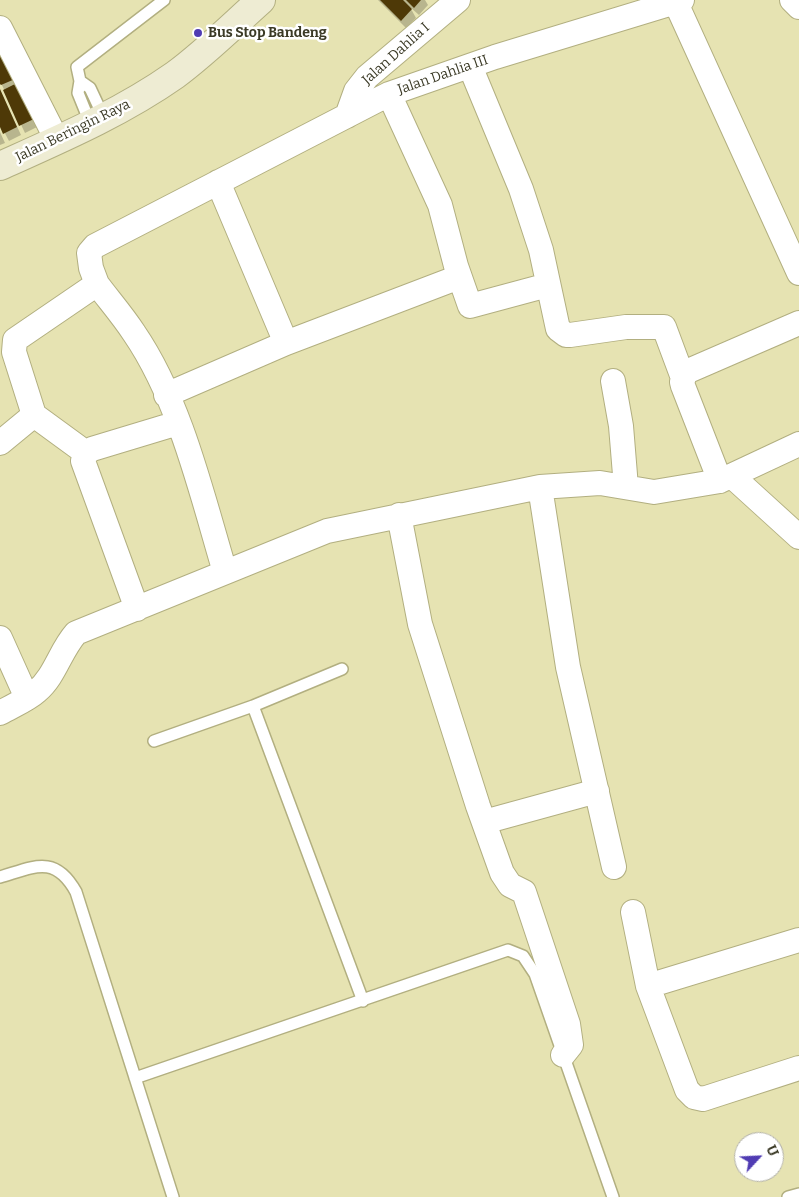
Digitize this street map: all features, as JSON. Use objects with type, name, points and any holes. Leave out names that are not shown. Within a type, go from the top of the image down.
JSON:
[{"type":"street","name":"Jalan Beringin Raya","points":[[0,166],[98,121],[154,88],[189,64],[261,0]]},
{"type":"street","name":"Jalan Dahlia I","points":[[346,116],[356,91],[367,77],[458,0]]},
{"type":"street","points":[[792,0],[799,8]]},
{"type":"street","name":"Jalan Dahlia III","points":[[97,284],[90,268],[89,253],[95,246],[389,94],[470,66],[679,2]]},
{"type":"street","points":[[679,2],[799,273]]},
{"type":"street","points":[[0,28],[57,140]]},
{"type":"street","points":[[470,66],[521,189],[541,250],[558,329],[562,333],[570,335],[626,326],[664,327],[667,329],[683,378],[683,386],[727,479],[799,537]]},
{"type":"street","points":[[389,94],[440,205],[459,277],[470,306],[548,285]]},
{"type":"street","points":[[218,182],[286,342]]},
{"type":"street","points":[[166,395],[286,342],[459,277]]},
{"type":"street","points":[[86,453],[34,415],[14,352],[15,340],[97,284],[135,334],[166,395],[178,423],[225,572]]},
{"type":"street","points":[[683,378],[686,372],[799,323]]},
{"type":"street","points":[[613,381],[621,426],[626,487]]},
{"type":"street","points":[[0,443],[34,415]]},
{"type":"street","points":[[86,453],[178,423]]},
{"type":"street","points":[[0,712],[27,698],[44,683],[67,643],[76,633],[327,531],[540,487],[600,482],[654,492],[727,479],[799,444]]},
{"type":"street","points":[[86,453],[83,461],[137,608]]},
{"type":"street","points":[[540,487],[568,667],[614,867]]},
{"type":"street","points":[[399,515],[420,624],[484,822],[502,873],[510,885],[524,892],[568,1024],[571,1045],[563,1055]]},
{"type":"street","points":[[0,638],[27,698]]},
{"type":"street","points":[[484,822],[597,791]]},
{"type":"street","points":[[633,912],[648,986],[687,1090],[694,1098],[703,1099],[799,1068]]},
{"type":"street","points":[[648,986],[799,940]]},
{"type":"lane","points":[[98,121],[78,93],[80,81],[77,67],[164,0]]},
{"type":"lane","points":[[154,741],[253,706],[342,669]]},
{"type":"lane","points":[[253,706],[363,1001]]},
{"type":"lane","points":[[0,877],[42,865],[54,868],[71,882],[76,892],[173,1197]]},
{"type":"lane","points":[[135,1078],[508,950],[523,956],[535,974],[613,1197]]},
{"type":"lane","points":[[788,1197],[799,1194]]},
{"type":"building","points":[[380,0],[403,0],[412,9],[401,21]]},
{"type":"building","points":[[406,0],[421,0],[414,8]]},
{"type":"building","points":[[0,46],[15,79],[1,85],[0,84]]},
{"type":"building","points":[[17,83],[34,119],[19,126],[3,90]]},
{"type":"building","points":[[0,89],[17,127],[3,134],[0,127]]},
{"type":"place","name":"Bus Stop Bandeng","points":[[198,33]]}]
